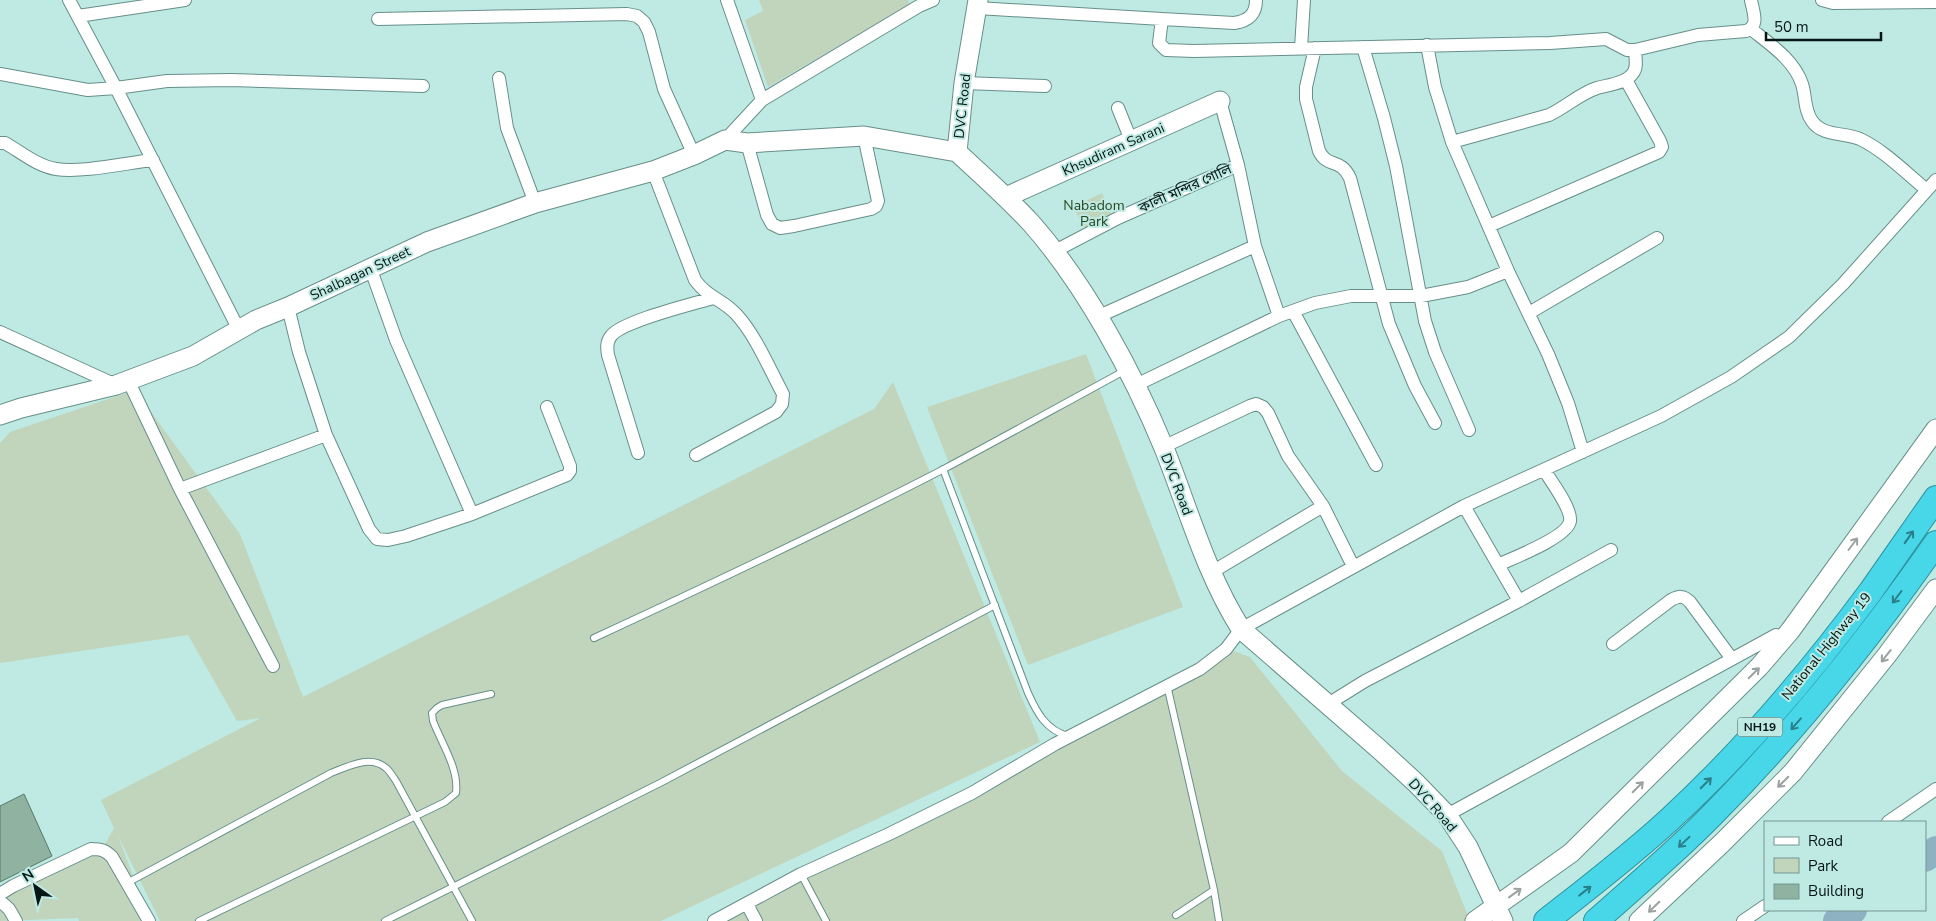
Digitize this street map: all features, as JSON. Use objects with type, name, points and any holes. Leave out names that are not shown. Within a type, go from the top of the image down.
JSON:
[{"type":"highway","name":"National Highway 19","points":[[1546,921],[1616,867],[1669,820],[1750,738],[1843,628],[1936,498]]},
{"type":"highway","name":"NH19","points":[[1596,921],[1705,822],[1754,771],[1843,669],[1936,543]]},
{"type":"main road","name":"DVC Road","points":[[977,4],[964,83],[957,152],[1032,224],[1071,275],[1097,317],[1131,377],[1163,448],[1227,608],[1241,630],[1328,704],[1416,783],[1447,816],[1468,848],[1500,914]]},
{"type":"main road","name":"Khsudiram Sarani","points":[[1006,197],[1220,101]]},
{"type":"main road","points":[[725,140],[747,143],[864,136],[957,152]]},
{"type":"main road","name":"Shalbagan Street","points":[[0,415],[122,383],[193,356],[256,320],[427,242],[535,203],[653,171],[694,155],[725,140]]},
{"type":"main road","points":[[1476,921],[1500,914],[1571,853],[1759,667],[1790,631],[1936,429]]},
{"type":"main road","points":[[1638,921],[1702,862],[1794,772],[1887,655],[1936,589]]},
{"type":"street","points":[[69,0],[239,330]]},
{"type":"street","points":[[78,16],[184,0]]},
{"type":"street","points":[[727,0],[762,100]]},
{"type":"street","points":[[725,140],[762,100],[918,3],[933,0]]},
{"type":"street","points":[[977,4],[1234,23],[1245,22],[1252,16],[1256,7],[1256,0]]},
{"type":"street","points":[[1301,48],[1304,0]]},
{"type":"street","points":[[1162,19],[1159,43],[1166,50],[1377,48],[1427,44],[1550,43],[1606,39],[1627,50],[1635,50],[1680,38],[1751,29],[1755,25],[1751,0]]},
{"type":"street","points":[[1822,0],[1833,3],[1936,2]]},
{"type":"street","points":[[378,19],[627,14],[637,16],[644,22],[649,32],[664,89],[694,155]]},
{"type":"street","points":[[1751,29],[1779,51],[1796,70],[1803,86],[1806,108],[1812,121],[1823,131],[1859,138],[1875,148],[1927,190]]},
{"type":"street","points":[[1427,44],[1435,87],[1452,142],[1568,403],[1583,452]]},
{"type":"street","points":[[1363,47],[1396,166],[1425,321],[1435,352],[1469,430]]},
{"type":"street","points":[[1315,48],[1306,93],[1316,142],[1322,158],[1327,162],[1339,164],[1346,170],[1350,178],[1380,296],[1401,356],[1435,423]]},
{"type":"street","points":[[1452,142],[1549,115],[1561,110],[1582,94],[1626,80],[1633,74],[1636,67],[1635,50]]},
{"type":"street","points":[[0,74],[88,90],[166,81],[232,80],[423,86]]},
{"type":"street","points":[[500,78],[507,128],[535,203]]},
{"type":"street","points":[[1489,226],[1659,152],[1662,147],[1660,141],[1626,80]]},
{"type":"street","points":[[964,83],[1045,86]]},
{"type":"street","points":[[1220,101],[1238,165],[1255,246],[1278,316]]},
{"type":"street","points":[[1118,108],[1131,140]]},
{"type":"street","points":[[747,143],[767,215],[772,224],[780,228],[871,209],[876,206],[878,201],[864,136]]},
{"type":"street","points":[[0,143],[10,146],[36,162],[55,169],[75,169],[153,160]]},
{"type":"street","name":"কালী মন্দির গোলি","points":[[1053,252],[1118,218],[1238,165]]},
{"type":"street","points":[[653,171],[696,280],[703,291],[727,304],[746,328],[783,394],[782,404],[776,412],[696,455]]},
{"type":"street","points":[[714,921],[802,874],[972,793],[1070,736],[1200,669],[1226,649],[1241,630],[1353,566],[1464,506],[1661,416],[1731,378],[1789,337],[1843,284],[1936,180]]},
{"type":"street","points":[[1529,313],[1658,238]]},
{"type":"street","points":[[1097,317],[1255,246]]},
{"type":"street","points":[[370,267],[396,340],[472,514]]},
{"type":"street","points":[[1131,377],[1315,302],[1351,296],[1421,296],[1468,287],[1508,271]]},
{"type":"street","points":[[638,453],[608,355],[607,344],[611,336],[621,328],[713,298]]},
{"type":"street","points":[[288,307],[299,352],[326,435],[369,529],[377,539],[388,540],[406,536],[472,514],[567,475],[570,472],[570,466],[547,407]]},
{"type":"street","points":[[1293,311],[1376,465]]},
{"type":"street","points":[[0,332],[122,383],[180,488],[273,666]]},
{"type":"street","points":[[1163,448],[1250,406],[1256,404],[1263,407],[1268,413],[1288,456],[1323,506],[1353,566]]},
{"type":"street","points":[[180,488],[326,435]]},
{"type":"street","points":[[1498,565],[1556,537],[1567,529],[1571,521],[1568,509],[1544,470]]},
{"type":"street","points":[[1212,572],[1323,506]]},
{"type":"street","points":[[1464,506],[1519,601]]},
{"type":"street","points":[[1328,704],[1365,681],[1519,601],[1611,550]]},
{"type":"street","points":[[1613,644],[1679,596],[1684,597],[1690,602],[1732,659]]},
{"type":"street","points":[[1447,816],[1776,635]]},
{"type":"street","points":[[1889,821],[1936,789]]},
{"type":"street","points":[[0,894],[91,849],[100,849],[106,851],[149,921]]},
{"type":"street","points":[[0,901],[9,909],[16,921]]},
{"type":"street","points":[[747,904],[756,921]]},
{"type":"street","points":[[1743,921],[1764,907]]},
{"type":"lane","points":[[594,638],[764,559],[1131,377]]},
{"type":"lane","points":[[943,469],[1028,693],[1037,712],[1047,726],[1059,733],[1070,736]]},
{"type":"lane","points":[[385,921],[696,765],[995,605]]},
{"type":"lane","points":[[1167,685],[1214,890],[1219,921]]},
{"type":"lane","points":[[199,921],[445,802],[456,793],[457,782],[454,770],[433,722],[432,714],[442,705],[491,694]]},
{"type":"lane","points":[[127,883],[331,773],[360,762],[372,762],[385,767],[416,816],[472,921]]},
{"type":"lane","points":[[802,874],[826,921]]},
{"type":"lane","points":[[1176,915],[1214,890]]},
{"type":"green space","points":[[759,0],[908,0],[910,4],[768,87],[745,20],[763,11]]},
{"type":"green space","name":"Nabadom Park","points":[[1102,193],[1114,220],[1087,233],[1073,207]]},
{"type":"green space","points":[[1086,354],[1183,607],[1028,665],[927,407]]},
{"type":"green space","points":[[893,382],[1040,742],[661,921],[160,921],[118,836],[150,921],[79,921],[78,918],[0,921],[0,891],[101,851],[114,828],[101,800],[261,718],[237,721],[188,635],[0,663],[0,443],[10,432],[135,390],[240,534],[303,697],[874,409]]},
{"type":"green space","points":[[1227,649],[1250,657],[1342,771],[1442,851],[1470,921],[720,921],[975,797]]},
{"type":"building","points":[[24,794],[52,856],[0,882],[0,806]]},
{"type":"waterway","points":[[1926,857],[1936,850]]},
{"type":"waterway","points":[[1837,921],[1852,911]]}]
